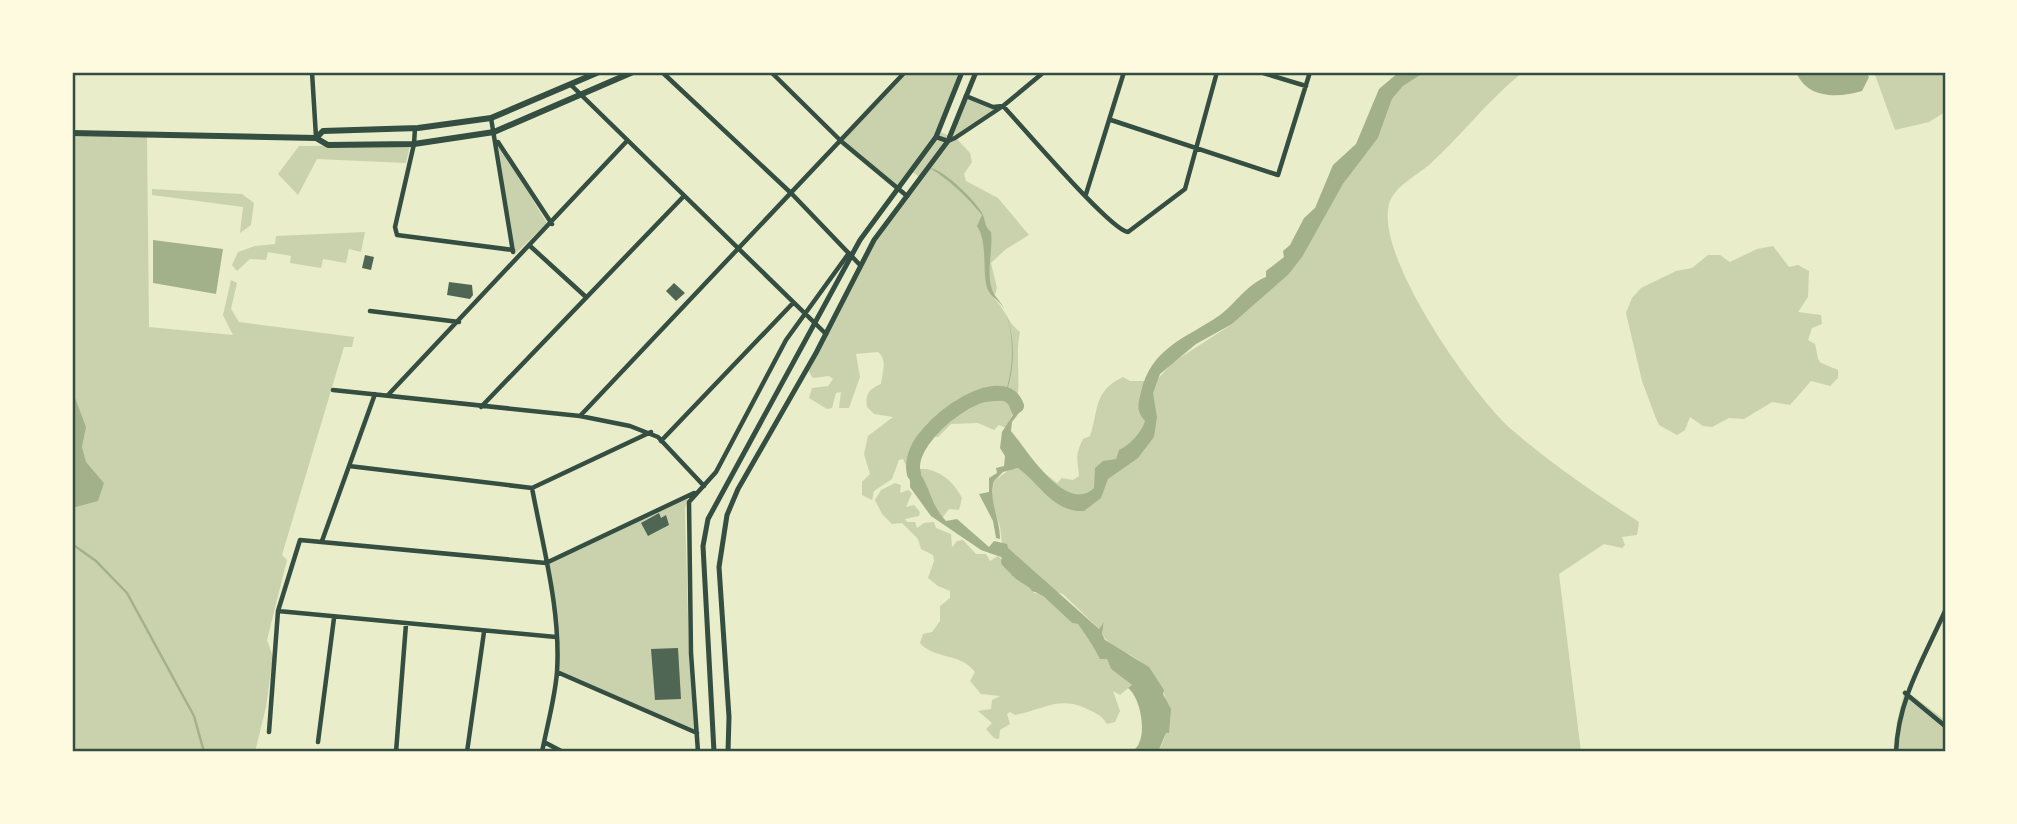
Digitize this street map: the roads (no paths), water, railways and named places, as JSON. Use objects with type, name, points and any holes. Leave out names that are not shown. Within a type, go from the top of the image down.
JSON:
[{"type":"main road","points":[[316,138],[323,131],[415,128],[491,118],[599,72]]},
{"type":"main road","points":[[72,133],[316,138],[328,145],[414,144],[495,136],[633,72]]},
{"type":"street","points":[[312,72],[316,138]]},
{"type":"street","points":[[662,72],[792,194],[860,265]]},
{"type":"street","points":[[771,72],[842,142],[907,196]]},
{"type":"street","points":[[580,416],[842,142],[905,72]]},
{"type":"street","points":[[269,732],[278,611],[298,543],[303,540],[546,563],[704,486],[722,462],[786,340],[936,137],[962,72]]},
{"type":"street","points":[[728,752],[729,717],[719,567],[722,533],[738,489],[826,334],[874,240],[948,141],[976,72]]},
{"type":"street","points":[[948,141],[1003,106],[1044,72]]},
{"type":"street","points":[[1085,195],[1111,120],[1124,72]]},
{"type":"street","points":[[1003,106],[1085,195],[1120,230],[1129,232],[1182,194],[1188,183],[1195,147],[1217,72]]},
{"type":"street","points":[[1260,72],[1306,86]]},
{"type":"street","points":[[1111,120],[1280,174],[1310,72]]},
{"type":"street","points":[[571,85],[579,97],[826,334]]},
{"type":"street","points":[[966,96],[993,107],[1003,106]]},
{"type":"street","points":[[491,118],[516,259]]},
{"type":"street","points":[[415,128],[414,144],[395,227],[400,236],[513,250]]},
{"type":"street","points":[[495,136],[552,223]]},
{"type":"street","points":[[936,137],[948,141]]},
{"type":"street","points":[[388,395],[626,142]]},
{"type":"street","points":[[481,407],[683,197]]},
{"type":"street","points":[[530,245],[586,297]]},
{"type":"street","points":[[714,752],[704,553],[706,525],[718,496],[816,325],[850,254]]},
{"type":"street","points":[[662,441],[793,303]]},
{"type":"street","points":[[370,311],[458,322]]},
{"type":"street","points":[[334,390],[580,416],[651,432],[704,486]]},
{"type":"street","points":[[322,541],[375,394]]},
{"type":"street","points":[[349,466],[532,488],[651,432]]},
{"type":"street","points":[[532,488],[556,637],[556,672],[542,752]]},
{"type":"street","points":[[694,493],[687,512],[691,653],[698,752]]},
{"type":"street","points":[[278,611],[556,637]]},
{"type":"street","points":[[1896,752],[1898,721],[1905,693],[1945,611]]},
{"type":"street","points":[[318,742],[334,618]]},
{"type":"street","points":[[396,752],[406,624]]},
{"type":"street","points":[[467,752],[484,632]]},
{"type":"street","points":[[556,672],[697,733]]},
{"type":"street","points":[[1905,693],[1945,726]]},
{"type":"street","points":[[544,742],[564,752]]},
{"type":"waterway","points":[[914,474],[914,458],[923,440],[956,409],[975,398],[993,393],[1008,395],[1017,406]]},
{"type":"waterway","points":[[72,544],[96,561],[127,593],[194,716],[204,752]]},
{"type":"waterway","points":[[1008,561],[1021,574],[1044,589]]}]
